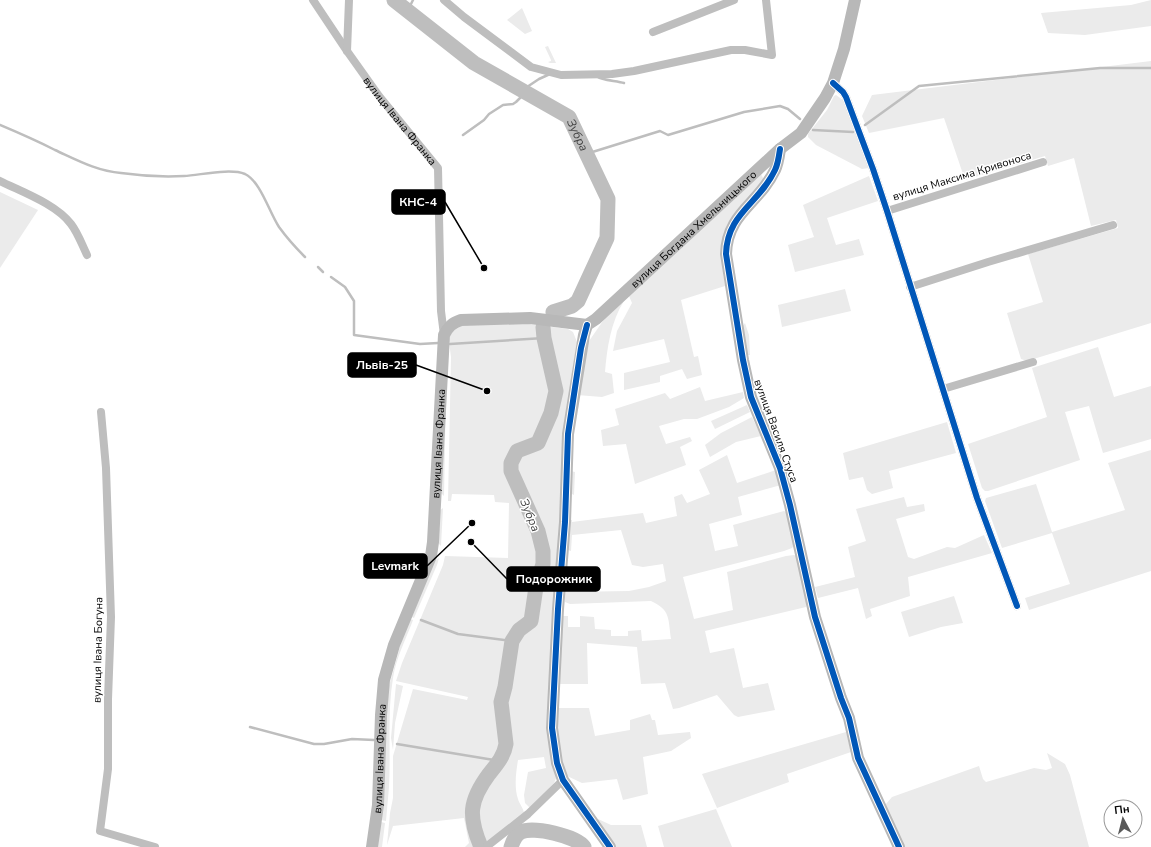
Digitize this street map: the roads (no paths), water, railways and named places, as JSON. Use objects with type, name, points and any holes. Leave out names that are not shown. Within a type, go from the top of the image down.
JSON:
[{"type":"street","name":"вулиця Івана Франка","points":[[312,0],[379,96],[438,168],[441,311],[444,335],[433,542],[431,556],[394,645],[384,680],[378,805],[372,847]]},
{"type":"street","points":[[347,52],[349,0]]},
{"type":"street","points":[[444,0],[464,17],[531,67],[561,75],[612,74],[634,71],[731,50],[745,50],[772,55],[766,0]]},
{"type":"street","points":[[653,32],[734,0]]},
{"type":"street","name":"вулиця Богдана Хмельницького","points":[[587,326],[780,149],[801,133],[825,98],[833,83],[844,49],[855,0]]},
{"type":"street","points":[[833,83],[843,92],[846,97],[873,169],[978,498],[1017,606]]},
{"type":"street","name":"вулиця Василя Стуса","points":[[780,149],[775,170],[765,186],[736,220],[728,235],[726,246],[727,262],[741,353],[750,398],[780,468],[790,505],[815,617],[841,698],[849,718],[858,758],[899,847]]},
{"type":"street","name":"вулиця Максима Кривоноса","points":[[887,211],[1043,162]]},
{"type":"street","points":[[0,182],[47,204],[57,211],[71,224],[87,255]]},
{"type":"street","points":[[910,287],[1113,224]]},
{"type":"street","points":[[444,335],[447,328],[454,322],[461,320],[538,319],[587,326],[568,434],[566,522],[558,609],[552,728],[556,756],[563,780],[610,847]]},
{"type":"street","points":[[944,389],[1033,362]]},
{"type":"street","name":"вулиця Івана Богуна","points":[[101,412],[106,468],[111,617],[108,699],[108,769],[100,831],[155,847]]},
{"type":"street","points":[[488,846],[528,814],[563,780]]},
{"type":"waterway","name":"Зубра","points":[[394,0],[474,63],[569,117],[608,199],[607,238],[578,301],[572,306],[553,312]]},
{"type":"waterway","points":[[408,10],[413,0]]},
{"type":"waterway","points":[[865,125],[919,86],[1100,68],[1151,68]]},
{"type":"waterway","points":[[463,135],[503,105],[513,104],[516,102],[522,96],[527,87],[550,74]]},
{"type":"waterway","points":[[598,77],[624,83]]},
{"type":"waterway","points":[[586,154],[660,131],[668,135],[744,112],[780,106],[788,109],[800,119]]},
{"type":"waterway","points":[[0,125],[71,158],[112,172],[160,176],[184,176],[224,172],[239,172],[245,174],[251,178],[260,190],[279,227],[305,257]]},
{"type":"waterway","points":[[813,130],[853,132]]},
{"type":"waterway","points":[[318,267],[323,272]]},
{"type":"waterway","points":[[331,277],[345,287],[354,301],[354,335],[420,344],[438,343]]},
{"type":"waterway","name":"Зубра","points":[[481,847],[474,826],[474,801],[477,792],[504,752],[506,744],[501,702],[505,687],[512,641],[519,630],[531,621],[536,587],[543,564],[543,551],[538,531],[511,471],[511,463],[517,451],[538,443],[551,413],[556,391],[544,338],[543,327]]},
{"type":"waterway","points":[[450,344],[544,338]]},
{"type":"waterway","points":[[421,620],[458,634],[512,641]]},
{"type":"waterway","points":[[250,727],[314,744],[324,744],[352,739],[374,740]]},
{"type":"waterway","points":[[397,744],[500,761]]},
{"type":"waterway","name":"Зубра","points":[[511,847],[514,838],[519,833],[527,830],[554,833],[572,839],[584,847]]},
{"type":"place","name":"КНС-4","points":[[484,268]]},
{"type":"place","name":"Львів-25","points":[[487,391]]},
{"type":"place","name":"Levmark","points":[[472,523]]},
{"type":"place","name":"Подорожник","points":[[471,542]]}]
